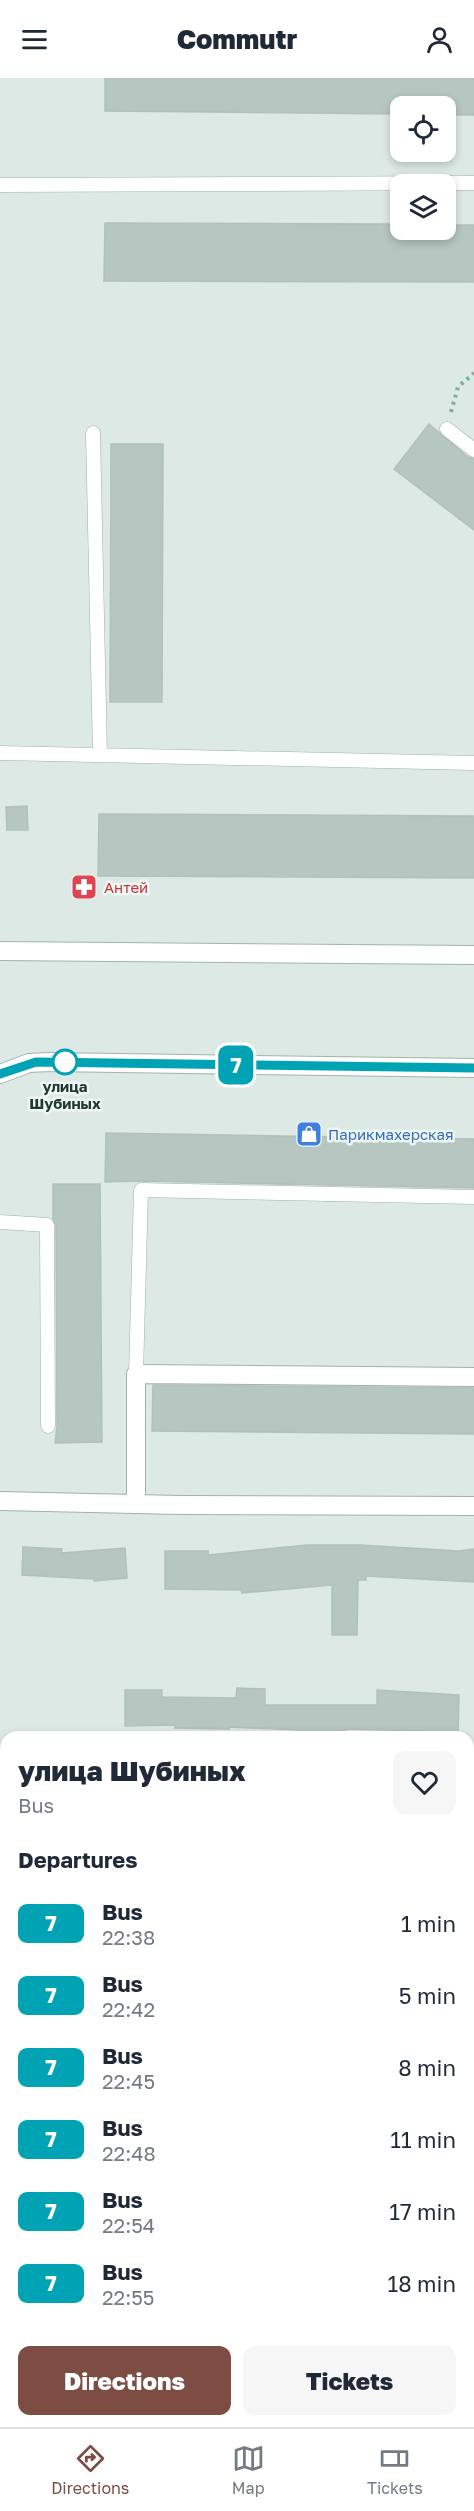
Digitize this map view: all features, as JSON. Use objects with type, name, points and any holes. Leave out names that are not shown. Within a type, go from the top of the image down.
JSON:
[{"type":"street","points":[[0,951],[474,955]]},
{"type":"street","points":[[0,1074],[29,1063],[43,1062],[474,1068]]},
{"type":"street","points":[[136,1503],[136,1374],[474,1377]]},
{"type":"street","points":[[0,1501],[15,1503],[474,1506]]},
{"type":"lane","points":[[0,185],[474,183]]},
{"type":"lane","points":[[447,429],[474,450]]},
{"type":"lane","points":[[93,433],[100,754]]},
{"type":"lane","points":[[0,753],[474,764]]},
{"type":"lane","points":[[136,1374],[141,1190],[474,1197]]},
{"type":"lane","points":[[0,1222],[47,1225],[48,1426]]},
{"type":"path","points":[[447,429],[458,387],[474,373]]},
{"type":"building","points":[[105,78],[474,78],[474,115],[456,115],[456,96],[390,96],[390,114],[105,111]]},
{"type":"building","points":[[105,223],[390,224],[390,240],[456,240],[456,225],[474,225],[474,282],[104,281]]},
{"type":"building","points":[[429,424],[468,457],[474,459],[474,530],[394,469]]},
{"type":"building","points":[[111,444],[163,444],[162,702],[110,702]]},
{"type":"building","points":[[27,806],[28,830],[7,830],[6,807]]},
{"type":"building","points":[[99,814],[474,816],[474,878],[98,876]]},
{"type":"building","points":[[106,1133],[474,1139],[474,1188],[105,1182]]},
{"type":"building","points":[[53,1184],[100,1184],[102,1442],[55,1443],[57,1426],[56,1225],[53,1219]]},
{"type":"building","points":[[153,1385],[474,1388],[474,1434],[152,1431]]},
{"type":"building","points":[[307,1545],[360,1545],[459,1551],[474,1549],[474,1582],[366,1576],[366,1580],[358,1580],[357,1635],[332,1635],[332,1585],[242,1593],[241,1590],[165,1589],[165,1551],[208,1551],[208,1555]]},
{"type":"building","points":[[23,1547],[62,1549],[61,1553],[125,1548],[127,1578],[94,1581],[94,1579],[22,1575]]},
{"type":"building","points":[[237,1688],[265,1689],[265,1705],[377,1705],[377,1690],[459,1695],[458,1731],[346,1729],[346,1731],[300,1731],[229,1727],[229,1729],[175,1728],[175,1725],[125,1726],[125,1690],[162,1690],[162,1697],[236,1698]]},
{"type":"bus line","name":"7","points":[[0,1074],[36,1062],[474,1068]]},
{"type":"place","name":"Антей","points":[[84,887]]},
{"type":"place","name":"улица Шубиных","points":[[65,1062]]},
{"type":"place","name":"Парикмахерская","points":[[309,1134]]}]
